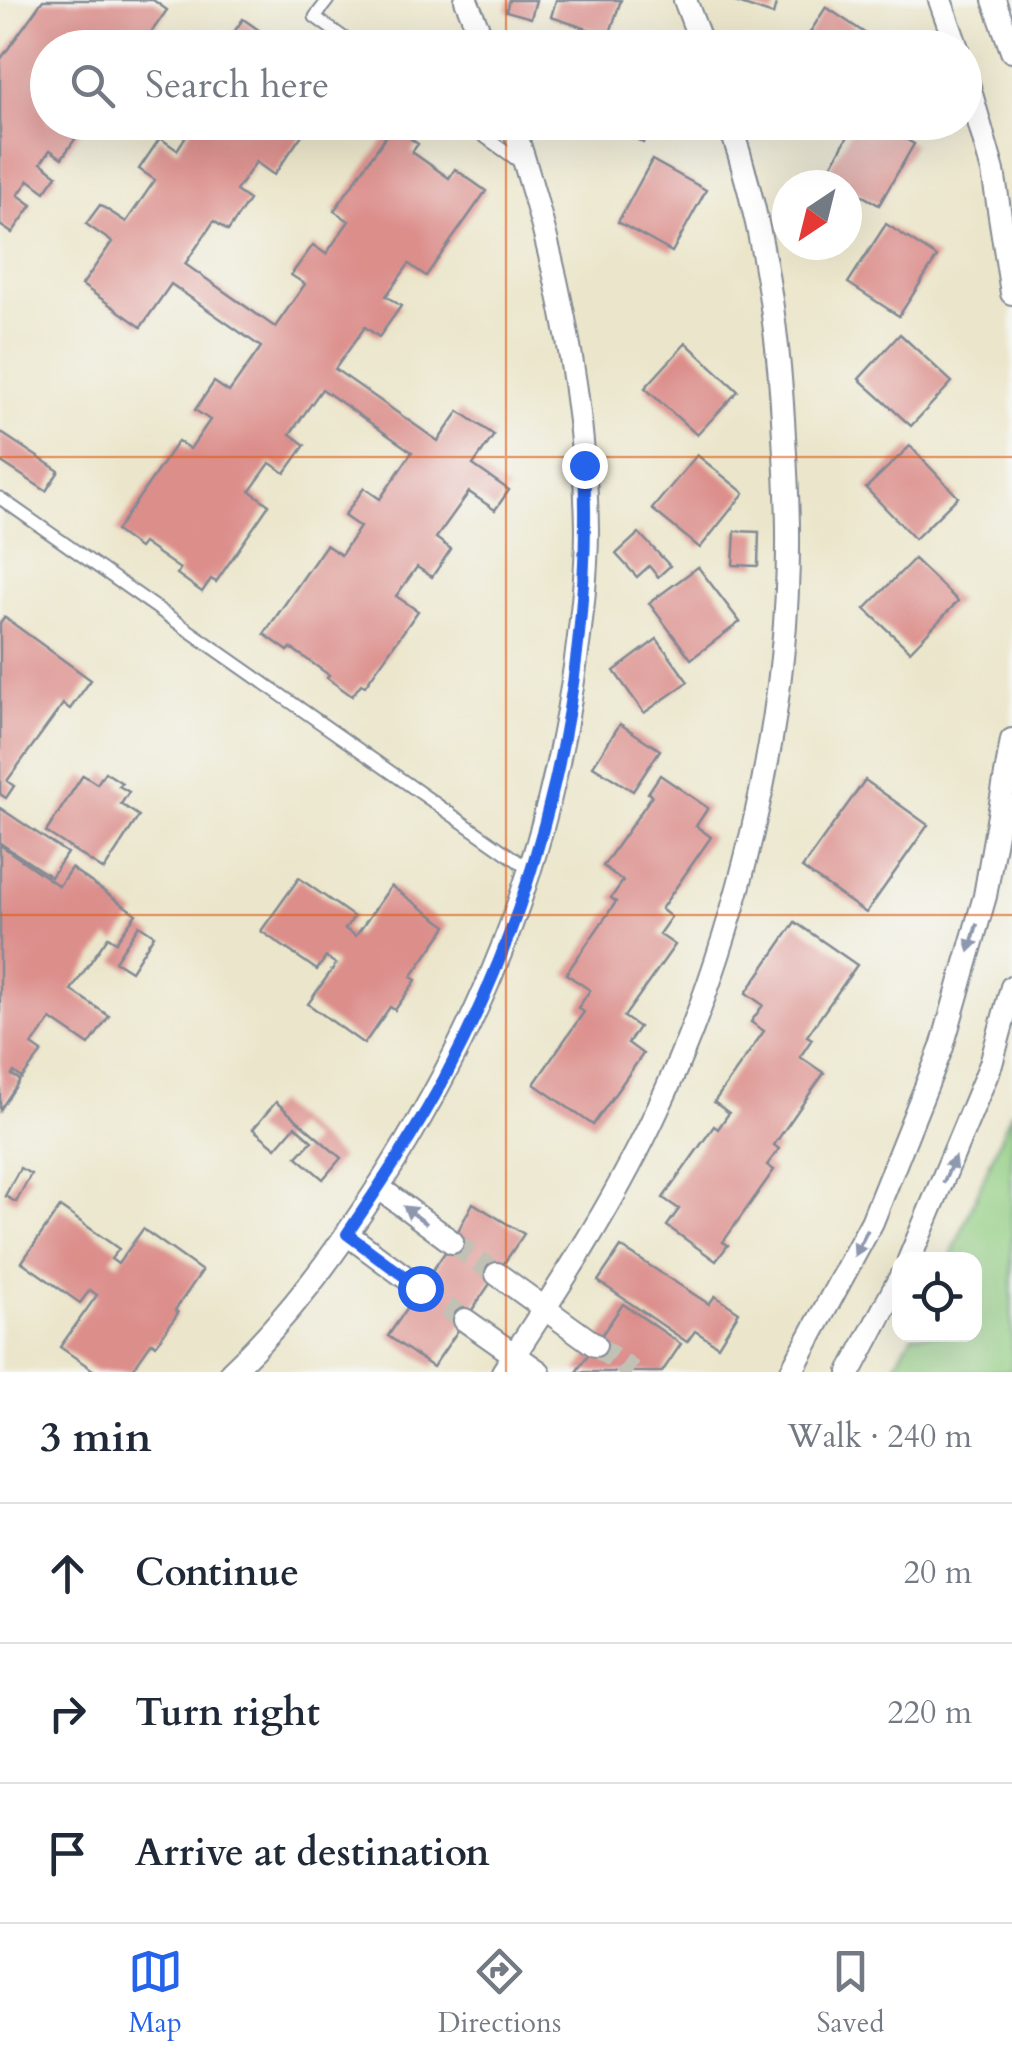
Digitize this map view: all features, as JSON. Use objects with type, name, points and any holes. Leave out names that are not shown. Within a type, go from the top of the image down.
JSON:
[{"type":"street","points":[[466,0],[478,30]]},
{"type":"street","points":[[685,0],[696,30]]},
{"type":"street","points":[[940,0],[951,30]]},
{"type":"street","points":[[994,0],[1012,51]]},
{"type":"street","points":[[982,132],[993,171],[1012,293]]},
{"type":"street","points":[[231,1372],[302,1294],[347,1234],[444,1080],[496,969],[554,792],[578,652],[587,532],[584,465],[566,331],[544,228],[518,140]]},
{"type":"street","points":[[508,1363],[589,1240],[654,1118],[684,1048],[714,971],[750,840],[768,747],[785,606],[786,460],[771,303],[758,222],[734,140]]},
{"type":"street","points":[[790,1372],[872,1222],[942,1048],[985,896],[1012,740]]},
{"type":"street","points":[[912,1252],[990,1064],[1012,988]]},
{"type":"street","points":[[378,1187],[452,1242]]},
{"type":"street","points":[[347,1234],[420,1288]]},
{"type":"street","points":[[497,1274],[595,1345]]},
{"type":"street","points":[[850,1372],[892,1293]]},
{"type":"street","points":[[466,1320],[508,1363],[539,1372]]},
{"type":"lane","points":[[328,0],[316,17],[334,30]]},
{"type":"lane","points":[[488,140],[527,168]]},
{"type":"lane","points":[[0,498],[529,870]]},
{"type":"green space","points":[[1012,1110],[1012,1372],[891,1372],[908,1342],[982,1342],[982,1252],[953,1252]]},
{"type":"building","points":[[43,0],[153,0],[167,10],[153,30],[30,30],[30,140],[74,140],[62,158],[50,150],[41,163],[57,175],[45,192],[29,180],[18,195],[32,205],[12,233],[0,225],[0,60]]},
{"type":"building","points":[[509,0],[536,0],[531,18],[506,11]]},
{"type":"building","points":[[556,0],[621,0],[611,30],[591,30],[551,17]]},
{"type":"building","points":[[729,0],[777,0],[773,15]]},
{"type":"building","points":[[826,7],[860,30],[811,30]]},
{"type":"building","points":[[243,19],[259,30],[235,30]]},
{"type":"building","points":[[159,140],[177,150],[183,140],[298,140],[274,175],[256,162],[236,191],[249,200],[228,231],[214,221],[185,264],[275,327],[305,284],[291,275],[313,245],[326,254],[349,221],[334,211],[383,140],[412,140],[418,144],[412,152],[449,178],[455,169],[486,191],[426,276],[409,264],[386,296],[401,306],[379,337],[365,327],[335,369],[438,441],[459,411],[494,435],[473,465],[509,490],[495,510],[469,492],[436,538],[451,549],[432,577],[417,567],[396,596],[418,611],[365,686],[361,684],[352,696],[291,648],[288,651],[264,634],[326,545],[341,555],[360,527],[344,516],[364,488],[380,499],[412,452],[322,389],[290,434],[305,445],[285,473],[270,463],[250,491],[269,505],[216,582],[211,579],[202,592],[177,574],[180,569],[143,543],[139,548],[116,531],[178,441],[190,449],[210,420],[195,410],[214,382],[229,392],[261,347],[171,284],[141,327],[82,285],[112,242],[86,224],[100,205],[126,222],[155,180],[139,169]]},
{"type":"building","points":[[846,140],[907,140],[914,144],[879,205],[862,195],[862,170],[829,170]]},
{"type":"building","points":[[652,160],[706,190],[672,252],[618,222]]},
{"type":"building","points":[[886,224],[937,257],[899,316],[848,283]]},
{"type":"building","points":[[900,334],[952,382],[911,426],[859,379]]},
{"type":"building","points":[[686,343],[738,391],[697,435],[645,388]]},
{"type":"building","points":[[0,432],[59,471],[46,491],[0,461]]},
{"type":"building","points":[[910,446],[958,497],[915,539],[866,488]]},
{"type":"building","points":[[697,455],[744,493],[700,548],[652,509]]},
{"type":"building","points":[[735,531],[759,532],[758,566],[733,565]]},
{"type":"building","points":[[639,533],[670,566],[658,577],[649,566],[637,577],[616,554]]},
{"type":"building","points":[[914,559],[958,601],[910,651],[865,609]]},
{"type":"building","points":[[698,567],[740,622],[691,659],[649,603]]},
{"type":"building","points":[[4,617],[91,680],[70,709],[63,704],[7,781],[14,786],[6,798],[0,794],[0,623]]},
{"type":"building","points":[[657,639],[688,682],[644,713],[614,671]]},
{"type":"building","points":[[620,724],[660,750],[633,791],[593,766]]},
{"type":"building","points":[[105,772],[129,792],[121,804],[139,816],[104,870],[46,832],[83,775],[97,784]]},
{"type":"building","points":[[660,775],[708,808],[696,826],[711,837],[661,909],[671,917],[659,934],[675,945],[624,1017],[639,1027],[628,1043],[643,1054],[593,1125],[534,1084],[584,1012],[578,1008],[590,990],[566,974],[616,902],[611,898],[623,881],[603,866],[652,796],[648,793]]},
{"type":"building","points":[[865,780],[928,825],[866,913],[802,868]]},
{"type":"building","points":[[0,808],[67,853],[51,877],[0,843]]},
{"type":"building","points":[[0,845],[59,886],[71,868],[136,914],[116,942],[108,937],[71,990],[109,1016],[89,1045],[51,1019],[32,1045],[42,1052],[22,1078],[14,1072],[12,1075],[20,1080],[0,1110]]},
{"type":"building","points":[[299,878],[354,917],[345,929],[356,936],[391,886],[447,926],[411,977],[416,980],[395,1010],[390,1007],[364,1044],[308,1004],[336,964],[326,957],[317,970],[261,931]]},
{"type":"building","points":[[795,922],[857,965],[807,1036],[812,1039],[800,1057],[824,1073],[774,1145],[779,1149],[767,1165],[774,1170],[723,1242],[728,1245],[716,1261],[667,1226],[679,1209],[663,1198],[714,1126],[718,1129],[729,1113],[714,1102],[764,1031],[751,1022],[763,1005],[746,993]]},
{"type":"building","points":[[139,925],[154,935],[131,971],[115,961]]},
{"type":"building","points":[[276,1102],[341,1158],[323,1179],[297,1157],[312,1141],[295,1126],[276,1148],[253,1129]]},
{"type":"building","points":[[20,1168],[31,1174],[16,1202],[5,1196]]},
{"type":"building","points":[[473,1203],[524,1234],[433,1367],[388,1336],[452,1242]]},
{"type":"building","points":[[60,1207],[119,1249],[111,1259],[118,1264],[143,1229],[202,1271],[156,1345],[152,1342],[131,1372],[96,1372],[60,1347],[97,1295],[90,1290],[80,1303],[22,1262]]},
{"type":"building","points":[[621,1247],[709,1304],[715,1296],[739,1312],[718,1346],[695,1331],[687,1342],[598,1281]]},
{"type":"building","points":[[623,1304],[681,1344],[662,1372],[576,1372]]},
{"type":"tunnel","points":[[452,1242],[497,1274]]},
{"type":"tunnel","points":[[420,1288],[465,1320]]},
{"type":"tunnel","points":[[595,1345],[633,1372]]},
{"type":"route","points":[[420,1288],[347,1234],[414,1132],[472,1024],[496,969],[554,792],[578,652],[584,589],[584,465]]}]
